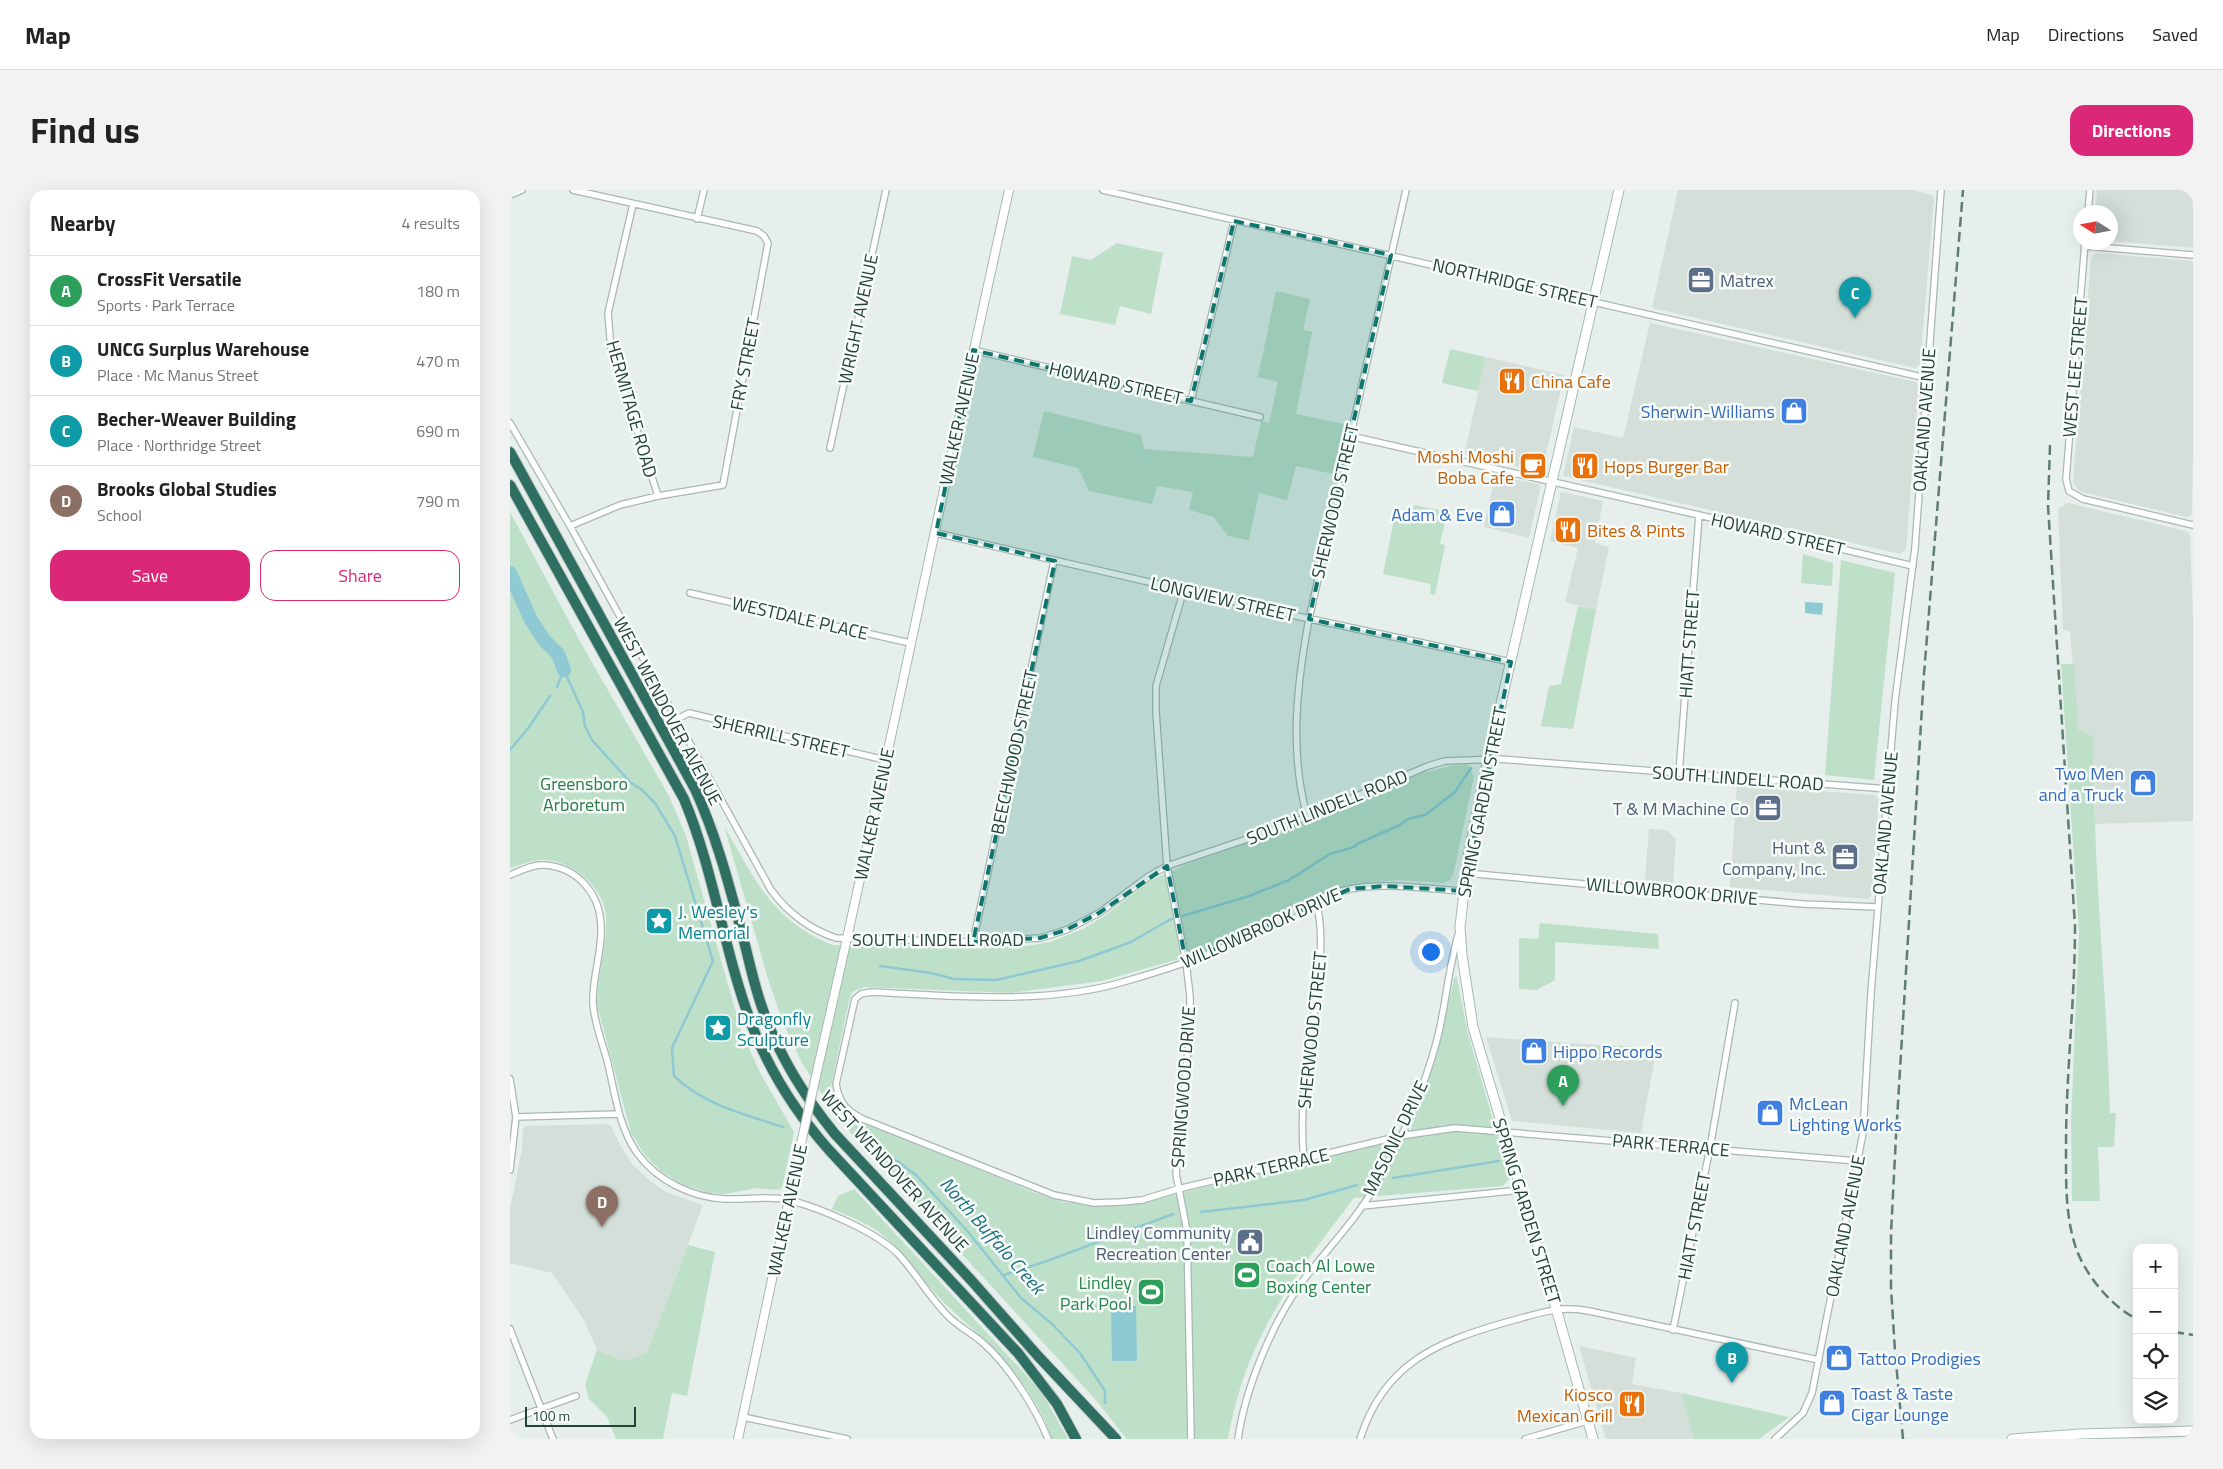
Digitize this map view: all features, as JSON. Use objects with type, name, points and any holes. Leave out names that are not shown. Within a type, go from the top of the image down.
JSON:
[{"type":"highway","name":"WEST WENDOVER AVENUE","points":[[510,452],[702,804],[713,834],[763,1011],[791,1074],[835,1134],[972,1280],[1038,1356],[1116,1439]]},
{"type":"highway","name":"WEST WENDOVER AVENUE","points":[[510,485],[684,799],[701,843],[752,1028],[784,1092],[809,1127],[1018,1353],[1058,1404],[1076,1439]]},
{"type":"main road","name":"SPRING GARDEN STREET","points":[[1592,1439],[1556,1308],[1473,1027],[1462,955],[1460,927],[1465,873],[1488,760],[1619,190]]},
{"type":"main road","points":[[2012,1439],[2080,1434],[2193,1431]]},
{"type":"street","points":[[510,195],[522,190]]},
{"type":"street","points":[[573,190],[697,219],[704,190]]},
{"type":"street","name":"WRIGHT AVENUE","points":[[830,448],[886,190]]},
{"type":"street","name":"WALKER AVENUE","points":[[738,1439],[788,1200],[910,643],[936,533],[973,350],[1009,190]]},
{"type":"street","name":"NORTHRIDGE STREET","points":[[1104,190],[1926,378]]},
{"type":"street","name":"SHERWOOD STREET","points":[[1307,816],[1298,764],[1297,702],[1309,619],[1406,190]]},
{"type":"street","name":"OAKLAND AVENUE","points":[[1778,1438],[1803,1413],[1812,1393],[1863,1133],[1878,907],[1895,701],[1913,566],[1941,190]]},
{"type":"street","points":[[2089,205],[2090,190]]},
{"type":"street","name":"HERMITAGE ROAD","points":[[633,204],[608,312],[611,349],[658,496]]},
{"type":"street","name":"FRY STREET","points":[[658,496],[722,485],[768,243],[764,236],[757,231],[697,219]]},
{"type":"street","points":[[1191,401],[1234,221]]},
{"type":"street","points":[[2118,247],[2193,255]]},
{"type":"street","name":"WEST LEE STREET","points":[[2085,250],[2066,478],[2069,491],[2083,499],[2193,525]]},
{"type":"street","name":"HOWARD STREET","points":[[973,350],[1260,417]]},
{"type":"street","name":"SOUTH LINDELL ROAD","points":[[510,423],[570,526],[771,890],[781,904],[819,932],[846,940],[974,942],[1040,938],[1066,930],[1099,913],[1149,876],[1167,866],[1255,837],[1428,766],[1445,761],[1499,759],[1888,789]]},
{"type":"street","name":"HOWARD STREET","points":[[1350,436],[1699,515],[1913,566]]},
{"type":"street","points":[[570,526],[620,505],[658,496]]},
{"type":"street","name":"HIATT STREET","points":[[1679,773],[1699,515]]},
{"type":"street","name":"LONGVIEW STREET","points":[[936,533],[1309,619],[1511,662]]},
{"type":"street","name":"BEECHWOOD STREET","points":[[974,942],[1054,561]]},
{"type":"street","name":"SPRINGWOOD DRIVE","points":[[1184,589],[1156,686],[1157,731],[1167,866],[1186,962],[1190,996],[1190,1030],[1176,1174],[1187,1231],[1191,1439]]},
{"type":"street","name":"WESTDALE PLACE","points":[[690,593],[910,643]]},
{"type":"street","name":"SHERRILL STREET","points":[[677,719],[689,714],[885,760]]},
{"type":"street","points":[[510,875],[543,865],[559,868],[579,877],[594,896],[600,916],[601,929],[593,980],[594,1013],[618,1114],[637,1153],[660,1176],[684,1190],[725,1199],[772,1198],[788,1200],[874,1235],[900,1256],[937,1305],[952,1320],[984,1344],[997,1358],[1036,1413],[1048,1439]]},
{"type":"street","name":"WILLOWBROOK DRIVE","points":[[1465,873],[1803,904],[1878,907]]},
{"type":"street","name":"WILLOWBROOK DRIVE","points":[[883,993],[1002,998],[1035,996],[1121,983],[1186,962],[1231,944],[1316,902],[1350,889],[1384,886],[1463,892]]},
{"type":"street","name":"SHERWOOD STREET","points":[[1304,1159],[1302,1141],[1303,1106],[1320,964],[1321,922],[1316,902]]},
{"type":"street","name":"MASONIC DRIVE","points":[[1238,1439],[1263,1354],[1281,1315],[1301,1284],[1362,1206],[1377,1183],[1417,1102],[1436,1046],[1450,961],[1460,927]]},
{"type":"street","name":"PARK TERRACE","points":[[883,993],[860,994],[855,999],[836,1084],[838,1098],[844,1108],[853,1114],[1054,1195],[1094,1203],[1142,1200],[1178,1189],[1400,1136],[1455,1128],[1858,1161]]},
{"type":"street","name":"HIATT STREET","points":[[1674,1330],[1736,1003]]},
{"type":"street","points":[[510,1079],[516,1117],[510,1170]]},
{"type":"street","points":[[516,1117],[618,1114]]},
{"type":"street","points":[[1362,1206],[1521,1190]]},
{"type":"street","points":[[1360,1439],[1370,1415],[1387,1386],[1419,1356],[1440,1344],[1469,1333],[1556,1308],[1573,1308],[1819,1360]]},
{"type":"street","points":[[510,1329],[552,1439]]},
{"type":"street","points":[[510,1420],[576,1396]]},
{"type":"street","points":[[743,1417],[847,1439]]},
{"type":"street","points":[[1526,1439],[1587,1421]]},
{"type":"highlighted area","points":[[1234,221],[1391,255],[1309,619],[1511,662],[1463,891],[1385,886],[1350,889],[1186,962],[1167,866],[1099,913],[1066,930],[1040,938],[973,942],[1055,561],[936,533],[973,350],[1191,401]]},
{"type":"shaded area","points":[[1678,190],[1912,190],[1932,195],[1934,199],[1920,365],[1915,368],[1652,308]]},
{"type":"shaded area","points":[[2097,190],[2193,190],[2193,248],[2118,242],[2118,205],[2096,205]]},
{"type":"shaded area","points":[[2096,253],[2193,261],[2193,456],[2192,513],[2190,516],[2186,517],[2082,492],[2077,489],[2073,482],[2091,258]]},
{"type":"shaded area","points":[[1650,323],[1916,382],[1919,385],[1906,550],[1900,554],[1563,476],[1574,427],[1623,438]]},
{"type":"shaded area","points":[[1486,357],[1564,375],[1542,472],[1464,455]]},
{"type":"shaded area","points":[[1495,475],[1541,485],[1529,538],[1484,527]]},
{"type":"shaded area","points":[[1561,492],[1603,501],[1595,543],[1609,547],[1596,610],[1565,602],[1578,548],[1550,541]]},
{"type":"shaded area","points":[[2068,503],[2186,531],[2190,535],[2193,616],[2193,821],[2095,824],[2094,737],[2078,731],[2070,631],[2063,630],[2058,509]]},
{"type":"shaded area","points":[[1737,785],[1875,795],[1879,801],[1872,894],[1868,899],[1730,887]]},
{"type":"shaded area","points":[[1649,829],[1666,830],[1676,839],[1673,883],[1645,880]]},
{"type":"shaded area","points":[[1486,1037],[1597,1045],[1597,1056],[1654,1062],[1641,1133],[1512,1121]]},
{"type":"shaded area","points":[[608,1124],[611,1126],[633,1165],[650,1181],[666,1192],[703,1205],[647,1353],[623,1361],[597,1350],[584,1320],[552,1273],[510,1263],[510,1209],[522,1149],[523,1129],[526,1126]]},
{"type":"shaded area","points":[[1579,1346],[1636,1358],[1632,1384],[1681,1393],[1694,1439],[1606,1439]]},
{"type":"green space","points":[[1117,243],[1163,253],[1151,314],[1120,306],[1115,325],[1060,314],[1072,256],[1091,260]]},
{"type":"green space","points":[[1276,291],[1310,299],[1303,330],[1312,332],[1296,414],[1344,424],[1333,474],[1296,466],[1287,500],[1259,493],[1249,540],[1228,536],[1214,517],[1189,510],[1193,492],[1157,486],[1152,504],[1089,491],[1078,468],[1033,457],[1044,411],[1141,435],[1144,449],[1253,457],[1261,421],[1269,423],[1278,382],[1258,377]]},
{"type":"green space","points":[[1450,349],[1486,357],[1478,391],[1442,383]]},
{"type":"green space","points":[[1414,505],[1447,512],[1440,544],[1445,545],[1435,595],[1430,594],[1431,584],[1383,574],[1394,520],[1410,524]]},
{"type":"green space","name":"Greensboro Arboretum","points":[[510,512],[582,645],[669,796],[686,836],[742,1034],[761,1074],[794,1132],[782,1188],[778,1190],[757,1188],[725,1194],[710,1193],[683,1185],[662,1172],[644,1154],[631,1133],[597,1005],[606,928],[604,906],[600,896],[593,886],[575,870],[554,861],[535,861],[510,868]]},
{"type":"green space","points":[[1803,554],[1833,563],[1832,586],[1801,583]]},
{"type":"green space","points":[[1841,560],[1895,573],[1874,780],[1825,775]]},
{"type":"green space","points":[[1578,606],[1596,610],[1573,729],[1541,726],[1549,686],[1561,684]]},
{"type":"green space","points":[[2061,664],[2074,664],[2078,730],[2094,737],[2097,878],[2110,1113],[2116,1113],[2114,1147],[2098,1147],[2100,1201],[2072,1201],[2071,1121],[2079,933]]},
{"type":"green space","points":[[1468,764],[1474,777],[1453,875],[1450,880],[1442,883],[1400,880],[1348,885],[1319,895],[1236,937],[1197,954],[1102,981],[1011,993],[864,987],[852,992],[831,1086],[838,1106],[850,1119],[927,1147],[1033,1192],[1064,1202],[1092,1205],[1144,1202],[1408,1138],[1439,1046],[1454,978],[1457,977],[1468,1034],[1510,1178],[1503,1186],[1354,1198],[1311,1255],[1275,1310],[1247,1370],[1236,1403],[1228,1439],[1127,1439],[1095,1399],[849,1131],[826,1101],[801,1061],[784,1025],[769,982],[724,826],[756,880],[779,910],[811,935],[832,945],[973,948],[1027,946],[1050,942],[1083,929],[1106,915],[1149,881],[1185,865],[1291,827],[1419,774],[1450,766]]},
{"type":"green space","points":[[1540,923],[1658,934],[1659,949],[1555,942],[1555,980],[1537,990],[1519,989],[1519,938],[1538,939]]},
{"type":"green space","points":[[1597,1045],[1657,1048],[1654,1062],[1597,1056]]},
{"type":"green space","points":[[854,1189],[1043,1395],[1068,1439],[1052,1439],[1034,1400],[1016,1374],[997,1351],[940,1299],[895,1246],[869,1226],[832,1209],[838,1196]]},
{"type":"green space","points":[[688,1245],[715,1252],[687,1396],[672,1393],[663,1439],[616,1439],[607,1417],[589,1399],[585,1385],[597,1350],[623,1361],[647,1353]]},
{"type":"green space","points":[[1681,1393],[1789,1417],[1759,1439],[1694,1439]]},
{"type":"water","points":[[1805,602],[1823,603],[1822,615],[1805,613]]},
{"type":"water","points":[[1111,1306],[1136,1306],[1137,1361],[1112,1361]]},
{"type":"waterway","name":"North Buffalo Creek","points":[[510,573],[531,620],[544,640],[558,654],[564,670]]},
{"type":"waterway","name":"North Buffalo Creek","points":[[564,670],[583,712],[585,726],[592,740],[630,782],[642,790],[655,803],[675,836],[713,961],[672,1048],[674,1076],[698,1094],[725,1108],[783,1127]]},
{"type":"waterway","points":[[557,687],[564,670]]},
{"type":"waterway","points":[[510,750],[529,727],[550,696]]},
{"type":"waterway","points":[[880,966],[931,973],[954,979],[996,980],[1079,961],[1131,942],[1169,920],[1249,896],[1289,880],[1330,854],[1354,847],[1400,825],[1408,819],[1425,815],[1455,792],[1471,768]]},
{"type":"waterway","name":"North Buffalo Creek","points":[[873,1154],[893,1158],[916,1175],[969,1233],[1021,1298],[1052,1324],[1080,1353],[1105,1391],[1105,1403]]},
{"type":"waterway","points":[[1393,1178],[1499,1161]]},
{"type":"waterway","points":[[1201,1212],[1304,1200],[1357,1185]]},
{"type":"waterway","points":[[1004,1275],[1173,1214]]},
{"type":"railway","points":[[1903,1439],[1891,1288],[1891,1233],[1924,674],[1963,190]]},
{"type":"railway","points":[[2050,445],[2048,506],[2075,926],[2074,981],[2066,1119],[2066,1171],[2069,1221],[2075,1245],[2091,1277],[2117,1306],[2133,1317]]},
{"type":"railway","points":[[2178,1333],[2193,1335]]},
{"type":"place","name":"Matrex","points":[[1701,280]]},
{"type":"place","name":"Becher-Weaver Building","points":[[1855,318]]},
{"type":"place","name":"China Cafe","points":[[1512,381]]},
{"type":"place","name":"Sherwin-Williams","points":[[1794,411]]},
{"type":"place","name":"Moshi Moshi Boba Cafe","points":[[1533,466]]},
{"type":"place","name":"Hops Burger Bar","points":[[1585,466]]},
{"type":"place","name":"Adam & Eve","points":[[1502,514]]},
{"type":"place","name":"Bites & Pints","points":[[1568,530]]},
{"type":"place","name":"Two Men and a Truck","points":[[2143,783]]},
{"type":"place","name":"T & M Machine Co","points":[[1768,808]]},
{"type":"place","name":"Hunt & Company, Inc.","points":[[1845,857]]},
{"type":"place","name":"J. Wesley's Memorial","points":[[659,921]]},
{"type":"place","name":"Dragonfly Sculpture","points":[[718,1028]]},
{"type":"place","name":"Hippo Records","points":[[1534,1051]]},
{"type":"place","name":"CrossFit Versatile","points":[[1563,1106]]},
{"type":"place","name":"McLean Lighting Works","points":[[1770,1113]]},
{"type":"place","name":"Brooks Global Studies","points":[[602,1227]]},
{"type":"place","name":"Lindley Community Recreation Center","points":[[1250,1242]]},
{"type":"place","name":"Coach Al Lowe Boxing Center","points":[[1247,1275]]},
{"type":"place","name":"Lindley Park Pool","points":[[1151,1292]]},
{"type":"place","name":"Tattoo Prodigies","points":[[1839,1358]]},
{"type":"place","name":"UNCG Surplus Warehouse","points":[[1732,1383]]},
{"type":"place","name":"Toast & Taste Cigar Lounge","points":[[1832,1403]]},
{"type":"place","name":"Kiosco Mexican Grill","points":[[1632,1404]]}]
